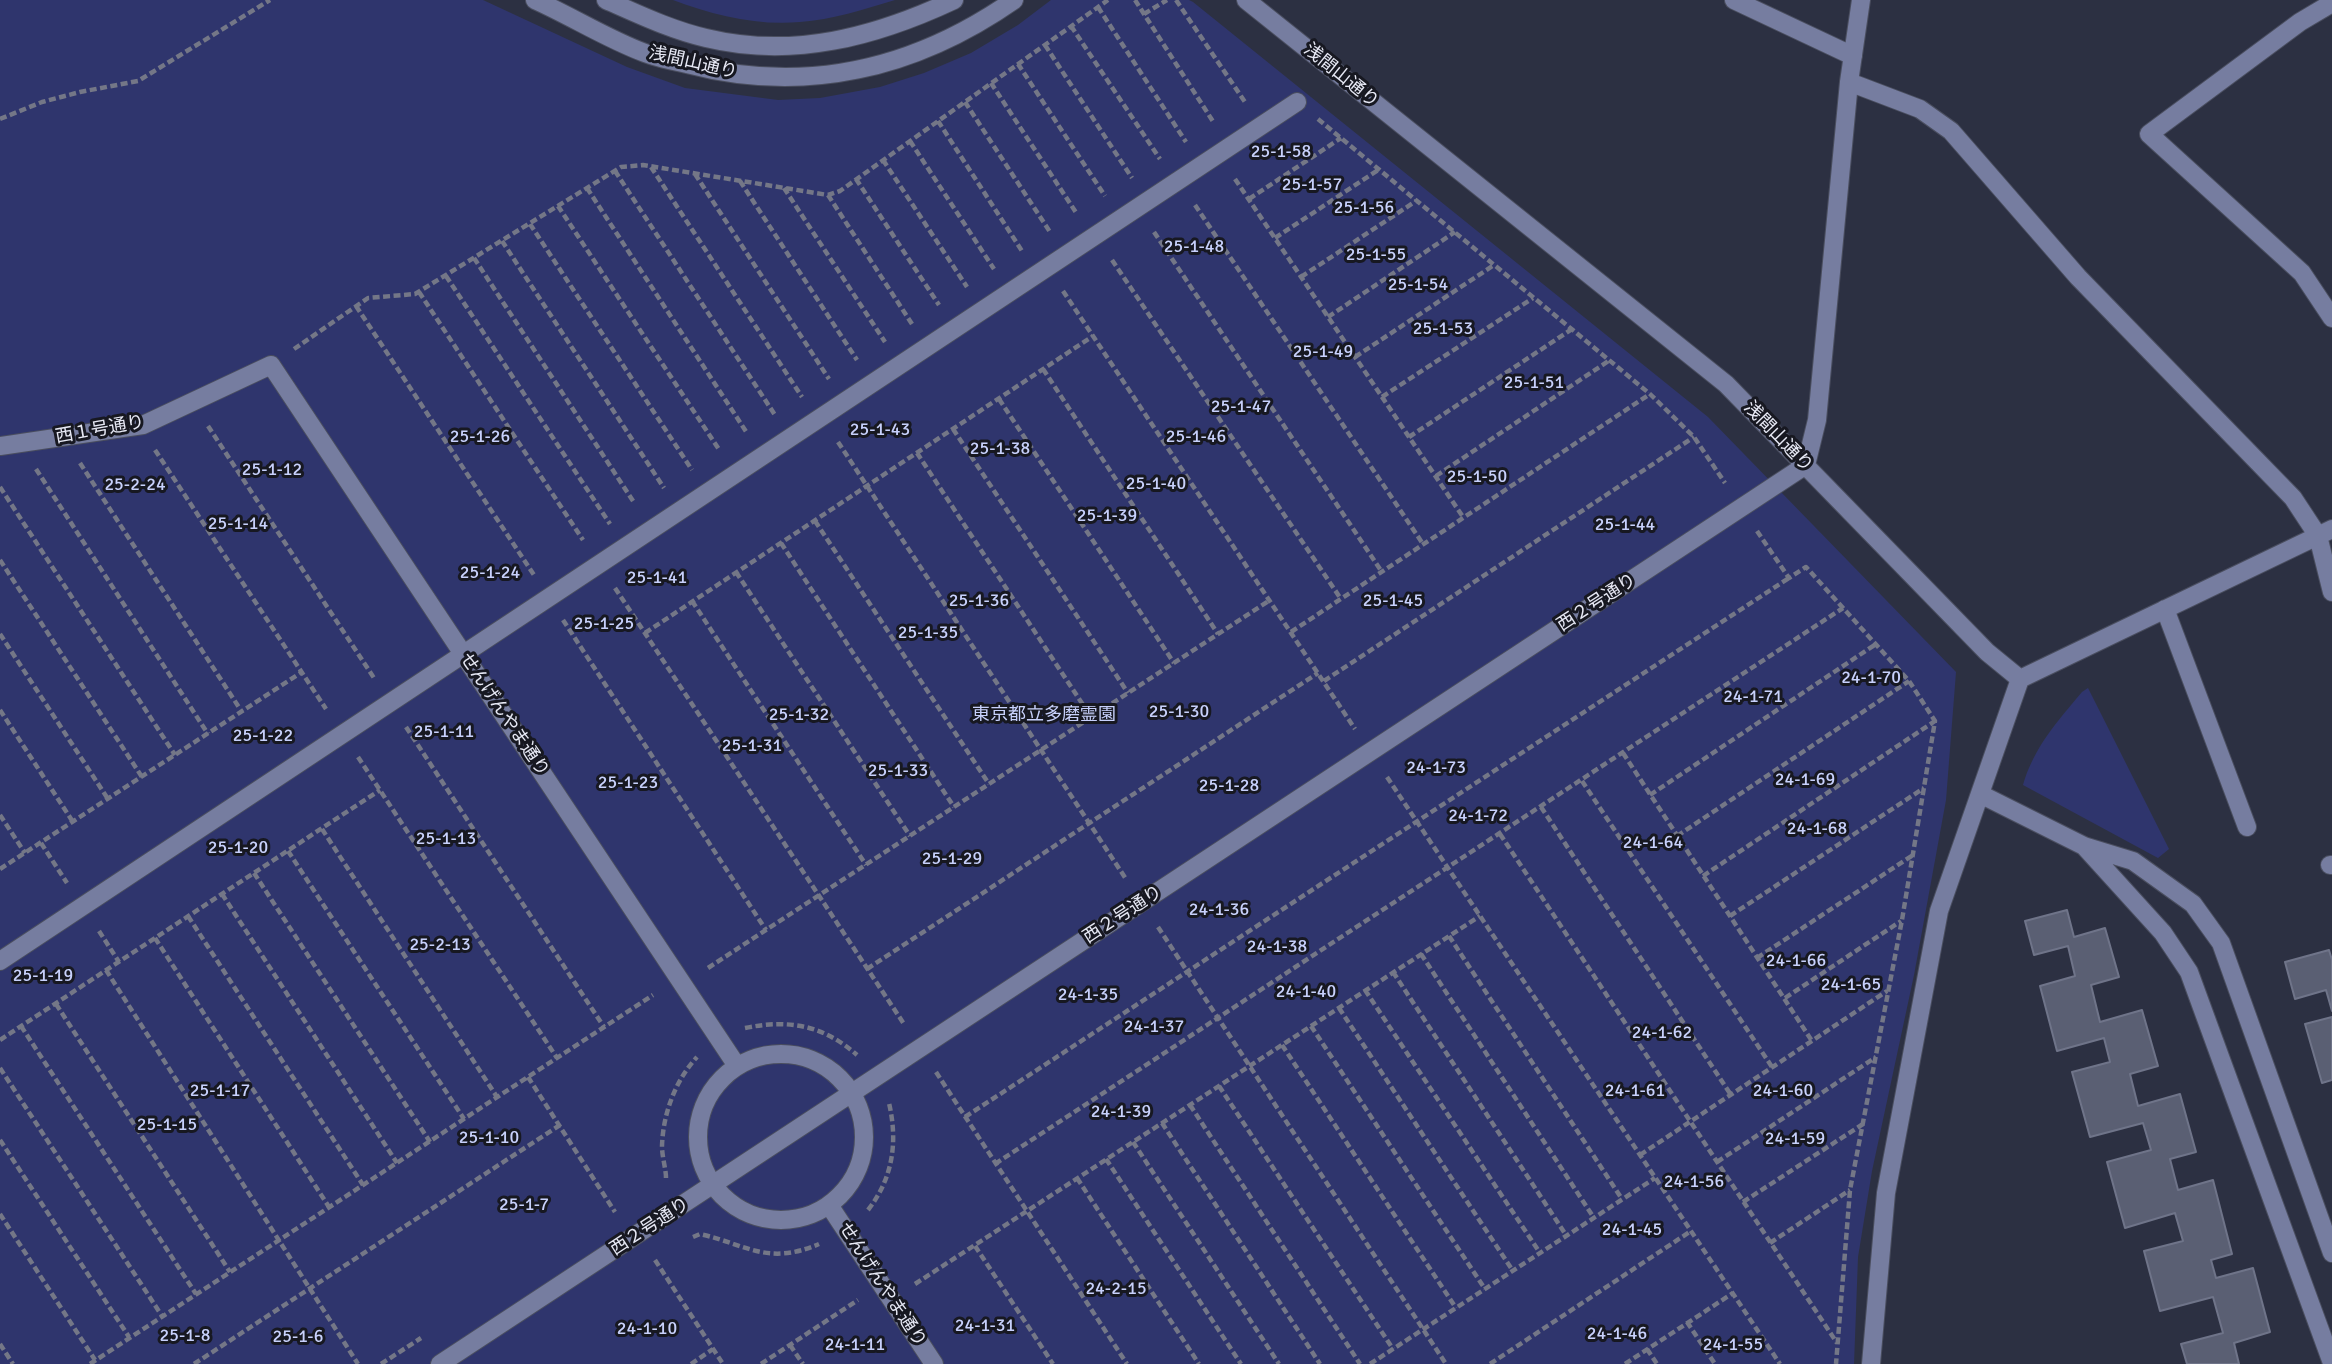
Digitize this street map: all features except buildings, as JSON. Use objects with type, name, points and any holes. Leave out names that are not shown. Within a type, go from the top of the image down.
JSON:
[{"type":"street","name":"浅間山通り","points":[[535,0],[645,53],[716,72],[776,78],[840,74],[893,61],[940,44],[980,24],[1014,0]]},
{"type":"street","name":"浅間山通り","points":[[606,0],[650,19],[706,38],[759,46],[805,45],[858,37],[911,20],[954,0]]},
{"type":"street","name":"浅間山通り","points":[[1246,0],[1726,384],[1987,652],[2020,679]]},
{"type":"street","points":[[1734,0],[1853,56]]},
{"type":"street","points":[[1806,465],[1817,420],[1849,82],[1861,0]]},
{"type":"street","points":[[2332,3],[2300,22],[2149,134],[2302,273],[2332,318]]},
{"type":"street","points":[[1849,82],[1920,109],[1951,131],[2078,277],[2325,532],[2332,592]]},
{"type":"street","points":[[0,961],[1297,102]]},
{"type":"street","name":"西１号通り","points":[[0,446],[143,425],[271,365]]},
{"type":"street","name":"せんげんやま通り","points":[[271,365],[737,1066]]},
{"type":"street","name":"西２号通り","points":[[440,1364],[1806,465]]},
{"type":"street","points":[[1871,1364],[1886,1194],[1939,911],[2020,679],[2325,532]]},
{"type":"street","points":[[2165,609],[2247,827]]},
{"type":"street","points":[[1980,794],[2084,846],[2133,861],[2193,904],[2221,943],[2332,1253]]},
{"type":"street","points":[[2084,846],[2163,933],[2189,972],[2332,1363]]},
{"type":"street","points":[[787,1054],[813,1059],[835,1073],[852,1093],[862,1116],[864,1140],[860,1164],[848,1186],[829,1205],[807,1217],[780,1221],[754,1217],[731,1205],[712,1186],[700,1161],[697,1134],[699,1121],[702,1107],[716,1083],[737,1066],[762,1056],[787,1054]]},
{"type":"street","name":"せんげんやま通り","points":[[829,1205],[934,1364]]},
{"type":"path","points":[[0,119],[41,102],[138,81],[270,0]]},
{"type":"path","points":[[271,365],[368,298],[419,292],[621,167],[651,166],[828,195],[840,191],[1108,0]]},
{"type":"path","points":[[1135,0],[1224,151],[1249,200],[1463,517]]},
{"type":"path","points":[[1144,15],[1167,0]]},
{"type":"path","points":[[1176,0],[1261,126]]},
{"type":"path","points":[[1098,7],[1202,166]]},
{"type":"path","points":[[1071,26],[1423,544]]},
{"type":"path","points":[[1045,45],[1143,205],[1382,572]]},
{"type":"path","points":[[1018,64],[1121,220]]},
{"type":"path","points":[[991,83],[1341,599]]},
{"type":"path","points":[[965,102],[1065,256]]},
{"type":"path","points":[[1297,102],[1650,394],[1694,437],[1789,578]]},
{"type":"path","points":[[938,121],[1043,272],[1093,336],[1780,1364]]},
{"type":"path","points":[[1249,200],[1341,138]]},
{"type":"path","points":[[910,141],[1010,293]]},
{"type":"path","points":[[883,160],[983,312]]},
{"type":"path","points":[[651,166],[817,421]]},
{"type":"path","points":[[1275,238],[1378,170]]},
{"type":"path","points":[[615,171],[791,439]]},
{"type":"path","points":[[695,174],[845,403]]},
{"type":"path","points":[[856,179],[955,330]]},
{"type":"path","points":[[740,181],[873,384]]},
{"type":"path","points":[[587,188],[763,457]]},
{"type":"path","points":[[784,188],[901,366]]},
{"type":"path","points":[[828,195],[927,348]]},
{"type":"path","points":[[1301,277],[1416,201]]},
{"type":"path","points":[[558,206],[736,475]]},
{"type":"path","points":[[530,224],[708,494]]},
{"type":"path","points":[[1328,317],[1455,232]]},
{"type":"path","points":[[502,241],[680,512]]},
{"type":"path","points":[[474,258],[653,531]]},
{"type":"path","points":[[1355,357],[1494,265]]},
{"type":"path","points":[[446,276],[626,548]]},
{"type":"path","points":[[419,292],[1127,1364]]},
{"type":"path","points":[[1382,397],[1533,298]]},
{"type":"path","points":[[1409,437],[1572,329]]},
{"type":"path","points":[[645,633],[1093,336]]},
{"type":"path","points":[[1436,476],[1610,360]]},
{"type":"path","points":[[1043,369],[1218,634]]},
{"type":"path","points":[[1291,632],[1650,394]]},
{"type":"path","points":[[999,399],[1174,663]]},
{"type":"path","points":[[953,429],[1128,693]]},
{"type":"path","points":[[1324,681],[1694,437]]},
{"type":"path","points":[[917,453],[1091,717]]},
{"type":"path","points":[[76,458],[242,712]]},
{"type":"path","points":[[32,464],[208,734]]},
{"type":"path","points":[[0,487],[175,755]]},
{"type":"path","points":[[815,521],[989,784]]},
{"type":"path","points":[[781,543],[954,807]]},
{"type":"path","points":[[0,560],[142,777]]},
{"type":"path","points":[[965,1117],[1806,567],[1909,681],[1935,721],[1902,920],[1850,1190],[1836,1364]]},
{"type":"path","points":[[736,572],[910,836]]},
{"type":"path","points":[[703,971],[1270,600]]},
{"type":"path","points":[[692,601],[866,865]]},
{"type":"path","points":[[995,1164],[1843,608]]},
{"type":"path","points":[[0,634],[108,799]]},
{"type":"path","points":[[1650,795],[1876,644]]},
{"type":"path","points":[[0,869],[302,672]]},
{"type":"path","points":[[867,969],[1318,673]]},
{"type":"path","points":[[1677,836],[1909,681]]},
{"type":"path","points":[[0,710],[73,822]]},
{"type":"path","points":[[1703,876],[1935,721]]},
{"type":"path","points":[[1623,753],[1812,1041]]},
{"type":"path","points":[[1582,781],[1772,1068]]},
{"type":"path","points":[[1730,916],[1924,788]]},
{"type":"path","points":[[0,1040],[380,790]]},
{"type":"path","points":[[1541,807],[1731,1095]]},
{"type":"path","points":[[0,815],[25,853]]},
{"type":"path","points":[[322,829],[497,1097]]},
{"type":"path","points":[[1500,834],[1837,1344]]},
{"type":"path","points":[[288,851],[464,1119]]},
{"type":"path","points":[[1758,958],[1913,855]]},
{"type":"path","points":[[254,873],[430,1142]]},
{"type":"path","points":[[222,894],[397,1163]]},
{"type":"path","points":[[910,1287],[1480,915]]},
{"type":"path","points":[[188,916],[363,1185]]},
{"type":"path","points":[[1785,998],[1902,920]]},
{"type":"path","points":[[1449,936],[1622,1199]]},
{"type":"path","points":[[155,938],[329,1207]]},
{"type":"path","points":[[1421,954],[1594,1217]]},
{"type":"path","points":[[106,971],[358,1364]]},
{"type":"path","points":[[1393,972],[1566,1235]]},
{"type":"path","points":[[1365,990],[1540,1253]]},
{"type":"path","points":[[1640,1155],[1889,990]]},
{"type":"path","points":[[90,1364],[657,992]]},
{"type":"path","points":[[56,1004],[230,1272]]},
{"type":"path","points":[[1339,1008],[1513,1271]]},
{"type":"path","points":[[21,1026],[196,1294]]},
{"type":"path","points":[[1311,1026],[1485,1289]]},
{"type":"path","points":[[1282,1045],[1456,1308]]},
{"type":"path","points":[[657,1184],[667,1177],[662,1147],[672,1095],[688,1066],[699,1055]]},
{"type":"path","points":[[1717,1162],[1876,1057]]},
{"type":"path","points":[[0,1068],[162,1316]]},
{"type":"path","points":[[528,1077],[615,1212],[625,1205]]},
{"type":"path","points":[[1219,1086],[1393,1349]]},
{"type":"path","points":[[863,1216],[880,1191],[890,1169],[894,1134],[887,1096]]},
{"type":"path","points":[[1190,1105],[1360,1364]]},
{"type":"path","points":[[1162,1123],[1320,1364]]},
{"type":"path","points":[[1743,1202],[1863,1124]]},
{"type":"path","points":[[194,1364],[560,1125]]},
{"type":"path","points":[[0,1140],[129,1338]]},
{"type":"path","points":[[1133,1142],[1279,1364]]},
{"type":"path","points":[[1106,1159],[1241,1364]]},
{"type":"path","points":[[1077,1178],[1199,1364]]},
{"type":"path","points":[[1370,1364],[1655,1178]]},
{"type":"path","points":[[1770,1243],[1850,1190]]},
{"type":"path","points":[[0,1214],[95,1360]]},
{"type":"path","points":[[1494,1363],[1691,1231]]},
{"type":"path","points":[[687,1239],[700,1234],[754,1252],[774,1254],[795,1251],[823,1241]]},
{"type":"path","points":[[975,1245],[1053,1364]]},
{"type":"path","points":[[644,1267],[666,1253]]},
{"type":"path","points":[[655,1260],[723,1364]]},
{"type":"path","points":[[1625,1364],[1732,1293]]},
{"type":"path","points":[[761,1364],[861,1297]]},
{"type":"path","points":[[1687,1322],[1715,1364]]},
{"type":"path","points":[[381,1364],[428,1334]]},
{"type":"path","points":[[0,1344],[13,1364]]},
{"type":"path","points":[[790,1345],[803,1364]]},
{"type":"path","points":[[691,1364],[713,1349]]},
{"type":"path","points":[[1647,1349],[1657,1364]]},
{"type":"green space","name":"東京都立多磨霊園","points":[[0,0],[483,0],[627,67],[685,88],[778,100],[820,98],[880,87],[924,73],[971,53],[1018,25],[1051,0],[1193,2],[1708,417],[1956,672],[1946,800],[1914,975],[1872,1171],[1858,1257],[1854,1364],[0,1364]]},
{"type":"green space","points":[[673,0],[895,0],[836,17],[784,23],[735,18]]},
{"type":"green space","points":[[2088,688],[2169,849],[2158,858],[2023,785],[2033,759],[2047,736]]},
{"type":"park label","name":"25-1-58","points":[[1281,152]]},
{"type":"park label","name":"25-1-57","points":[[1312,185]]},
{"type":"park label","name":"25-1-56","points":[[1364,208]]},
{"type":"park label","name":"25-1-48","points":[[1194,247]]},
{"type":"park label","name":"25-1-55","points":[[1376,255]]},
{"type":"park label","name":"25-1-54","points":[[1418,285]]},
{"type":"park label","name":"25-1-53","points":[[1443,329]]},
{"type":"park label","name":"25-1-49","points":[[1323,352]]},
{"type":"park label","name":"25-1-51","points":[[1534,383]]},
{"type":"park label","name":"25-1-47","points":[[1241,407]]},
{"type":"park label","name":"25-1-43","points":[[880,430]]},
{"type":"park label","name":"25-1-26","points":[[480,437]]},
{"type":"park label","name":"25-1-46","points":[[1196,437]]},
{"type":"park label","name":"25-1-38","points":[[1000,449]]},
{"type":"park label","name":"25-1-12","points":[[272,470]]},
{"type":"park label","name":"25-1-50","points":[[1477,477]]},
{"type":"park label","name":"25-1-40","points":[[1156,484]]},
{"type":"park label","name":"25-2-24","points":[[135,485]]},
{"type":"park label","name":"25-1-39","points":[[1107,516]]},
{"type":"park label","name":"25-1-14","points":[[238,524]]},
{"type":"park label","name":"25-1-44","points":[[1625,525]]},
{"type":"park label","name":"25-1-24","points":[[490,573]]},
{"type":"park label","name":"25-1-41","points":[[657,578]]},
{"type":"park label","name":"25-1-36","points":[[979,601]]},
{"type":"park label","name":"25-1-45","points":[[1393,601]]},
{"type":"park label","name":"25-1-25","points":[[604,624]]},
{"type":"park label","name":"25-1-35","points":[[928,633]]},
{"type":"park label","name":"24-1-70","points":[[1871,678]]},
{"type":"park label","name":"24-1-71","points":[[1753,697]]},
{"type":"park label","name":"25-1-30","points":[[1179,712]]},
{"type":"park label","name":"25-1-32","points":[[799,715]]},
{"type":"park label","name":"25-1-11","points":[[444,732]]},
{"type":"park label","name":"25-1-22","points":[[263,736]]},
{"type":"park label","name":"25-1-31","points":[[752,746]]},
{"type":"park label","name":"24-1-73","points":[[1436,768]]},
{"type":"park label","name":"25-1-33","points":[[898,771]]},
{"type":"park label","name":"24-1-69","points":[[1805,780]]},
{"type":"park label","name":"25-1-23","points":[[628,783]]},
{"type":"park label","name":"25-1-28","points":[[1229,786]]},
{"type":"park label","name":"24-1-72","points":[[1478,816]]},
{"type":"park label","name":"24-1-68","points":[[1817,829]]},
{"type":"park label","name":"25-1-13","points":[[446,839]]},
{"type":"park label","name":"24-1-64","points":[[1653,843]]},
{"type":"park label","name":"25-1-20","points":[[238,848]]},
{"type":"park label","name":"25-1-29","points":[[952,859]]},
{"type":"park label","name":"24-1-36","points":[[1219,910]]},
{"type":"park label","name":"25-2-13","points":[[440,945]]},
{"type":"park label","name":"24-1-38","points":[[1277,947]]},
{"type":"park label","name":"24-1-66","points":[[1796,961]]},
{"type":"park label","name":"25-1-19","points":[[43,976]]},
{"type":"park label","name":"24-1-65","points":[[1851,985]]},
{"type":"park label","name":"24-1-40","points":[[1306,992]]},
{"type":"park label","name":"24-1-35","points":[[1088,995]]},
{"type":"park label","name":"24-1-37","points":[[1154,1027]]},
{"type":"park label","name":"24-1-62","points":[[1662,1033]]},
{"type":"park label","name":"25-1-17","points":[[220,1091]]},
{"type":"park label","name":"24-1-61","points":[[1635,1091]]},
{"type":"park label","name":"24-1-60","points":[[1783,1091]]},
{"type":"park label","name":"24-1-39","points":[[1121,1112]]},
{"type":"park label","name":"25-1-15","points":[[167,1125]]},
{"type":"park label","name":"25-1-10","points":[[489,1138]]},
{"type":"park label","name":"24-1-59","points":[[1795,1139]]},
{"type":"park label","name":"24-1-56","points":[[1694,1182]]},
{"type":"park label","name":"25-1-7","points":[[524,1205]]},
{"type":"park label","name":"24-1-45","points":[[1632,1230]]},
{"type":"park label","name":"24-2-15","points":[[1116,1289]]},
{"type":"park label","name":"24-1-31","points":[[985,1326]]},
{"type":"park label","name":"24-1-10","points":[[647,1329]]},
{"type":"park label","name":"24-1-46","points":[[1617,1334]]},
{"type":"park label","name":"25-1-8","points":[[185,1336]]},
{"type":"park label","name":"25-1-6","points":[[298,1337]]},
{"type":"park label","name":"24-1-11","points":[[855,1345]]},
{"type":"park label","name":"24-1-55","points":[[1733,1345]]}]
